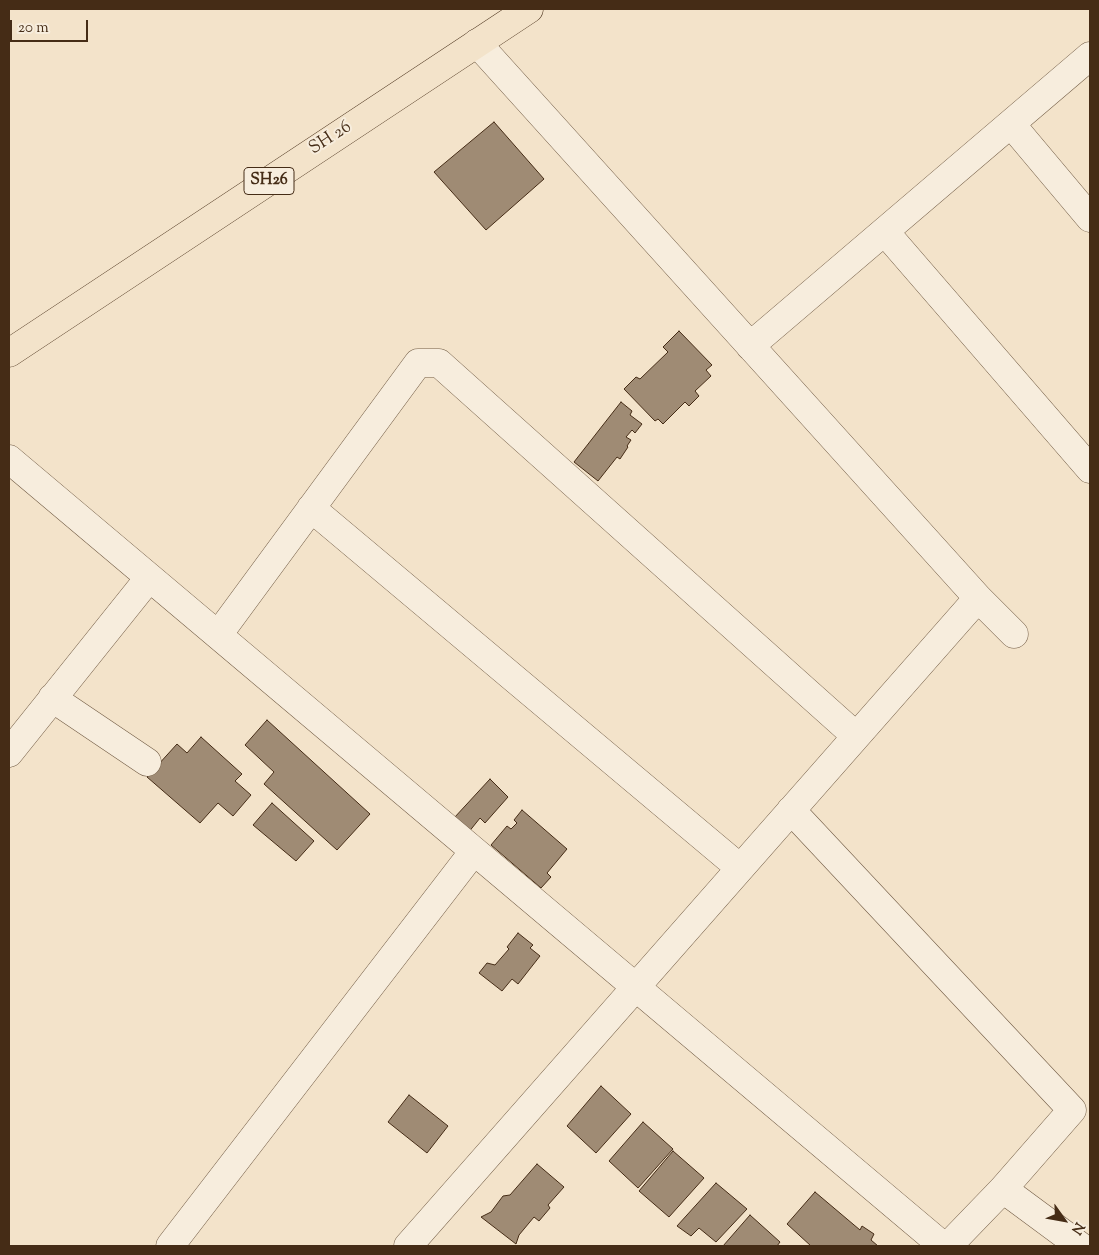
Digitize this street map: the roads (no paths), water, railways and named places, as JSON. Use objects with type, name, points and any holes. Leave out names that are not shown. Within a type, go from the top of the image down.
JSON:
[{"type":"main road","name":"SH 26","points":[[9,353],[529,9]]},
{"type":"street","points":[[477,43],[978,598],[1014,634]]},
{"type":"street","points":[[750,346],[1090,56]]},
{"type":"street","points":[[1010,124],[1090,218]]},
{"type":"street","points":[[884,232],[1090,469]]},
{"type":"street","points":[[218,636],[418,363],[439,363],[856,736]]},
{"type":"street","points":[[9,459],[942,1246]]},
{"type":"street","points":[[311,508],[740,868]]},
{"type":"street","points":[[9,753],[149,578]]},
{"type":"street","points":[[408,1246],[978,598]]},
{"type":"street","points":[[52,698],[147,762]]},
{"type":"street","points":[[791,810],[1072,1110],[1003,1189],[948,1246]]},
{"type":"street","points":[[170,1246],[474,852]]},
{"type":"street","points":[[1003,1189],[1080,1246]]}]
